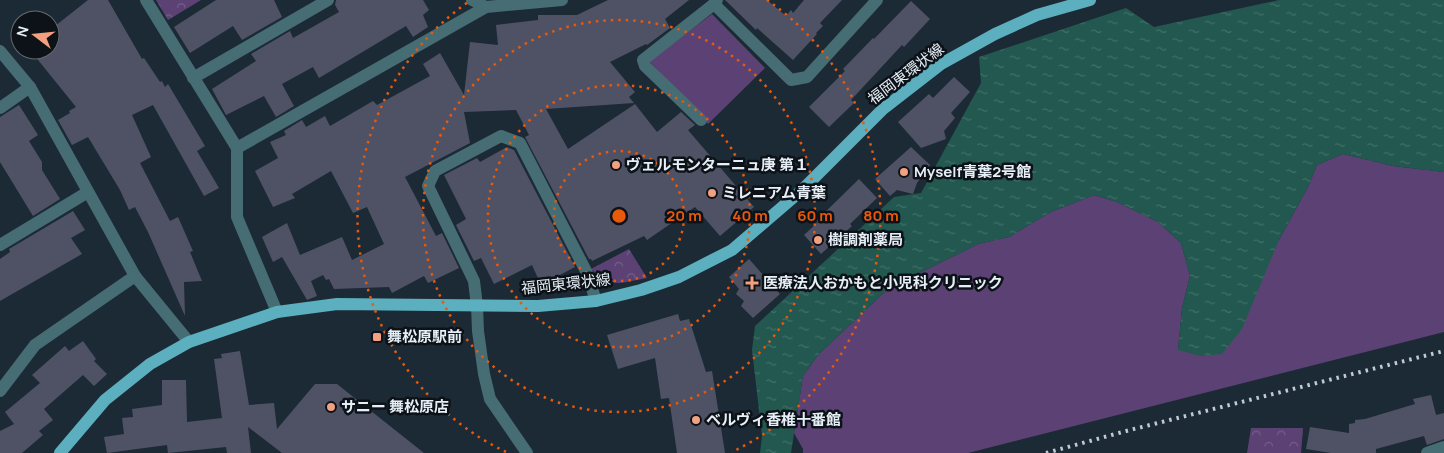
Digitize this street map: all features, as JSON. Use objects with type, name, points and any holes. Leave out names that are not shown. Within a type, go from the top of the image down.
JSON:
[{"type":"main road","name":"福岡東環状線","points":[[60,453],[105,400],[150,364],[189,342],[277,312],[337,304],[538,306],[596,301],[641,290],[679,277],[732,250],[802,190],[883,110],[941,64],[995,34],[1037,14],[1090,0]]},
{"type":"street","points":[[146,0],[236,148],[236,217],[277,312]]},
{"type":"street","points":[[194,78],[328,0]]},
{"type":"street","points":[[472,0],[486,7]]},
{"type":"street","points":[[236,148],[486,7],[562,0]]},
{"type":"street","points":[[700,120],[645,66],[643,60],[715,2],[791,80],[807,77],[877,0]]},
{"type":"street","points":[[0,51],[30,87],[135,276],[189,342]]},
{"type":"street","points":[[0,108],[30,87]]},
{"type":"street","points":[[527,453],[490,399],[478,332],[474,281],[428,186],[435,171],[500,136],[520,143],[587,273],[596,301]]},
{"type":"street","points":[[0,245],[88,192]]},
{"type":"street","points":[[0,391],[35,345],[135,276]]},
{"type":"street","points":[[1427,453],[1444,447]]},
{"type":"green space","points":[[156,0],[201,0],[168,20]]},
{"type":"green space","points":[[712,14],[765,68],[708,124],[649,61]]},
{"type":"green space","points":[[1343,154],[1393,166],[1444,172],[1444,332],[968,453],[803,453],[803,449],[794,433],[803,376],[818,355],[889,288],[978,244],[1009,237],[1051,212],[1094,195],[1117,202],[1158,222],[1181,243],[1190,276],[1182,308],[1178,350],[1279,240],[1308,187],[1317,165]]},
{"type":"green space","points":[[629,249],[647,278],[617,283],[605,280],[591,269]]},
{"type":"green space","points":[[1251,428],[1303,428],[1301,453],[1247,453]]},
{"type":"water","points":[[1279,0],[1444,0],[1444,172],[1393,166],[1343,154],[1317,165],[1308,187],[1279,240],[1242,329],[1222,354],[1200,356],[1178,350],[1182,308],[1190,276],[1181,243],[1158,222],[1117,202],[1094,195],[1051,212],[1009,237],[978,244],[889,288],[818,355],[803,376],[791,453],[760,453],[762,436],[752,350],[755,326],[894,197],[921,193],[981,83],[979,57],[1126,8],[1154,27]]},
{"type":"building","points":[[88,0],[108,0],[142,59],[144,58],[165,87],[168,84],[205,146],[197,151],[219,188],[204,196],[153,105],[132,115],[151,157],[140,163],[170,221],[178,217],[193,251],[190,252],[202,281],[184,282],[185,316],[135,207],[129,210],[120,190],[88,137],[72,145],[58,120],[76,107],[38,60],[60,60],[60,22]]},
{"type":"building","points":[[216,0],[274,0],[282,17],[242,40],[233,26],[190,53],[174,27]]},
{"type":"building","points":[[336,0],[423,0],[429,10],[423,15],[428,27],[413,37],[406,26],[319,78],[313,67],[282,84],[294,106],[276,117],[264,96],[226,115],[212,89],[256,61],[251,54],[290,31],[293,38],[339,12],[335,5]]},
{"type":"building","points":[[608,0],[689,0],[665,19],[670,28],[647,45],[610,62],[635,92],[629,97],[634,103],[546,109],[568,149],[635,104],[657,132],[681,112],[695,125],[688,130],[754,207],[720,236],[695,207],[647,240],[644,236],[592,261],[589,259],[525,137],[529,135],[516,110],[464,112],[470,143],[405,177],[436,236],[442,233],[459,268],[428,283],[424,276],[392,293],[389,287],[334,289],[329,279],[326,280],[323,275],[311,281],[317,296],[307,300],[282,257],[273,262],[262,237],[287,223],[300,255],[342,237],[352,260],[384,244],[367,207],[353,213],[331,171],[292,194],[295,198],[273,207],[255,171],[278,158],[270,142],[286,135],[284,131],[302,120],[306,127],[325,116],[330,126],[373,101],[377,105],[430,76],[423,64],[440,53],[464,95],[470,42],[498,45],[496,25],[538,20],[538,15],[577,15]]},
{"type":"building","points":[[725,0],[767,0],[786,16],[791,10],[793,13],[804,0],[842,0],[820,23],[823,26],[793,60],[757,28],[756,30]]},
{"type":"building","points":[[911,1],[930,19],[904,47],[902,45],[851,100],[854,103],[829,127],[809,107],[845,71],[843,69]]},
{"type":"building","points":[[954,77],[970,92],[951,113],[955,118],[944,131],[946,139],[921,148],[898,122],[929,94],[933,98]]},
{"type":"building","points":[[19,105],[38,135],[29,141],[42,162],[42,170],[60,199],[33,216],[0,162],[0,117]]},
{"type":"building","points":[[507,147],[514,150],[575,267],[541,285],[532,265],[494,284],[481,258],[474,261],[456,225],[466,219],[444,175],[477,158],[480,162]]},
{"type":"building","name":"Myself青葉2号館","points":[[911,147],[930,165],[917,183],[913,194],[897,190],[890,196],[875,179]]},
{"type":"building","points":[[859,179],[877,198],[850,224],[852,226],[821,254],[804,235]]},
{"type":"building","points":[[73,211],[85,230],[71,238],[82,254],[0,301],[0,259],[10,252],[9,249]]},
{"type":"building","name":"医療法人おかもと小児科クリニック","points":[[749,259],[780,294],[753,318],[741,306],[744,301],[736,294],[739,289],[729,277]]},
{"type":"building","points":[[678,314],[680,321],[689,319],[706,372],[712,371],[725,453],[677,453],[669,398],[661,399],[655,358],[618,369],[607,335]]},
{"type":"building","points":[[83,341],[96,359],[94,361],[107,374],[94,386],[83,375],[44,409],[53,420],[39,431],[43,435],[22,453],[0,453],[0,431],[14,424],[5,412],[40,383],[32,375],[65,346],[69,351]]},
{"type":"building","points":[[240,351],[249,405],[274,403],[277,429],[315,384],[337,384],[424,453],[282,453],[248,427],[251,453],[227,453],[226,447],[168,453],[167,445],[107,453],[104,437],[124,434],[122,418],[133,417],[132,409],[162,405],[162,380],[186,380],[187,422],[222,418],[214,359],[222,358],[221,354]]},
{"type":"building","points":[[1431,395],[1436,415],[1444,413],[1444,439],[1427,445],[1424,436],[1376,449],[1376,453],[1331,453],[1306,449],[1310,427],[1349,433],[1349,424],[1355,423],[1355,420],[1365,419],[1415,404],[1413,399]]},
{"type":"railway","points":[[1046,453],[1444,351]]},
{"type":"place","name":"ヴェルモンターニュ庚 第１","points":[[616,165]]},
{"type":"place","name":"Myself青葉2号館","points":[[904,172]]},
{"type":"place","name":"ミレニアム青葉","points":[[712,193]]},
{"type":"place","name":"樹調剤薬局","points":[[818,240]]},
{"type":"place","name":"医療法人おかもと小児科クリニック","points":[[752,283]]},
{"type":"place","name":"舞松原駅前","points":[[377,337]]},
{"type":"place","name":"サニー 舞松原店","points":[[331,407]]},
{"type":"place","name":"ベルヴィ香椎十番館","points":[[696,420]]}]
